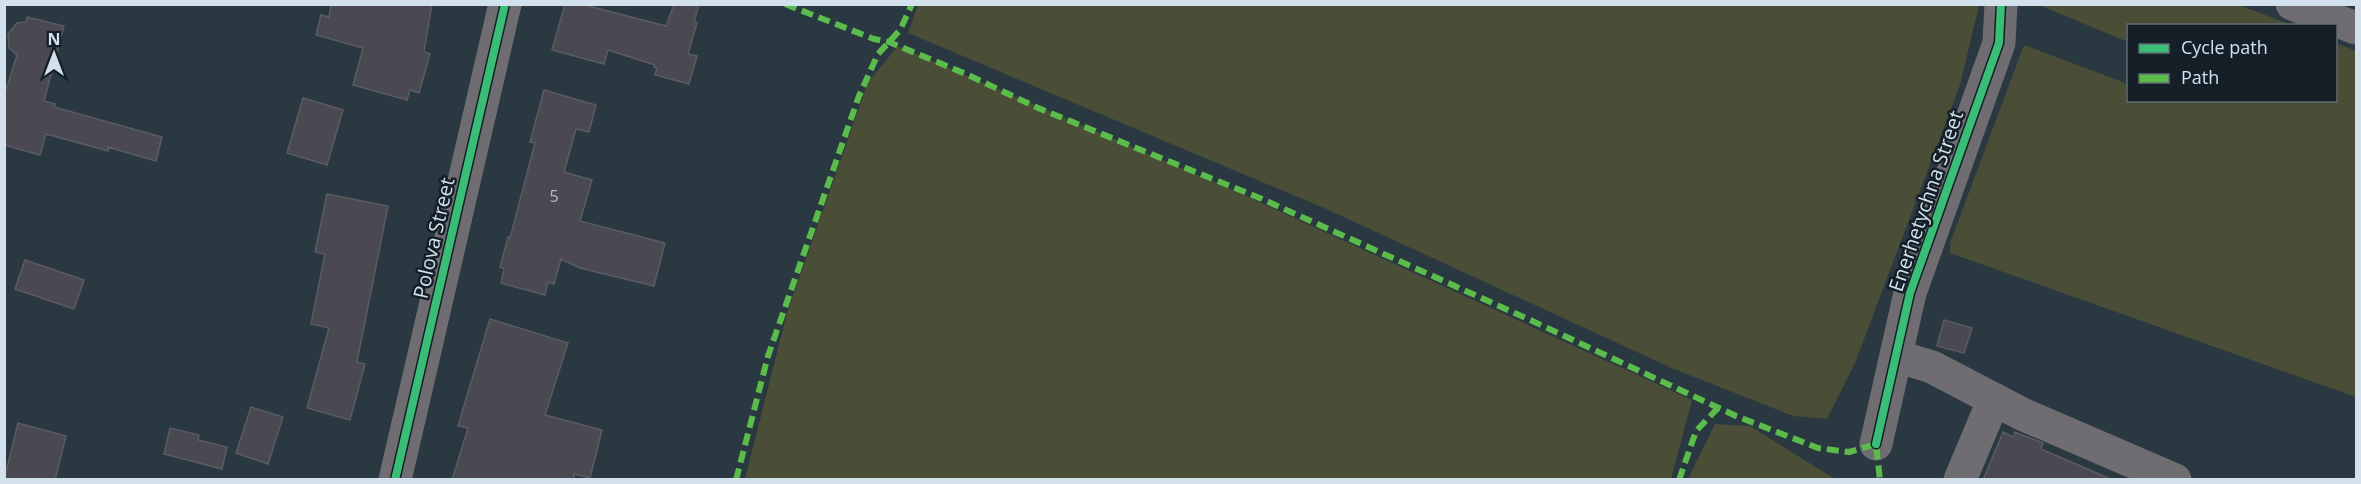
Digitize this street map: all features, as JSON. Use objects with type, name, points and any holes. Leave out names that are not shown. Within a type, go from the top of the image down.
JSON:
[{"type":"street","name":"Polova Street","points":[[394,480],[505,4]]},
{"type":"street","name":"Enerhetychna Street","points":[[1876,444],[1910,293],[1999,43],[2001,4]]},
{"type":"street","points":[[2292,4],[2356,28]]},
{"type":"street","points":[[1896,356],[1932,367],[2022,414],[2175,480]]},
{"type":"street","points":[[1960,480],[1994,399]]},
{"type":"green space","points":[[1979,4],[1960,85],[1855,363],[1827,419],[1793,416],[1674,369],[1324,208],[908,33],[918,5]]},
{"type":"green space","points":[[2045,4],[2239,5],[2289,24],[2127,24],[2127,42],[2044,7]]},
{"type":"green space","points":[[2337,43],[2356,51],[2356,397],[1950,253],[1950,243],[2024,45],[2127,84],[2127,102],[2337,102]]},
{"type":"green space","points":[[898,46],[1244,195],[1692,400],[1671,479],[745,479],[787,313],[868,82]]},
{"type":"green space","points":[[1715,424],[1750,426],[1835,479],[1688,479]]},
{"type":"building","points":[[331,4],[432,4],[424,52],[430,54],[419,93],[410,90],[407,100],[353,85],[363,48],[316,35],[321,15],[329,17]]},
{"type":"building","points":[[565,4],[581,4],[666,26],[674,4],[699,4],[694,22],[697,23],[688,54],[697,56],[689,84],[655,75],[657,68],[654,67],[655,65],[608,50],[604,64],[552,50]]},
{"type":"building","points":[[27,17],[64,26],[44,101],[55,104],[54,107],[162,137],[156,161],[108,147],[108,151],[46,134],[40,155],[4,145],[4,96],[17,55],[9,48],[8,34],[17,23],[26,22]]},
{"type":"building","points":[[544,90],[596,105],[589,132],[576,129],[564,172],[592,180],[580,221],[665,243],[654,286],[580,268],[561,259],[554,284],[548,282],[545,295],[501,283],[504,269],[500,267],[535,143],[530,142]]},
{"type":"building","points":[[303,98],[343,110],[327,165],[287,153]]},
{"type":"building","points":[[327,194],[388,206],[357,362],[365,364],[350,420],[307,408],[329,328],[311,324],[325,254],[315,252]]},
{"type":"building","points":[[25,260],[84,280],[74,309],[15,289]]},
{"type":"building","points":[[490,319],[568,343],[545,415],[602,430],[590,478],[574,474],[574,480],[452,480],[468,428],[458,426]]},
{"type":"building","points":[[1944,320],[1972,328],[1964,353],[1937,346]]},
{"type":"building","points":[[251,407],[283,417],[268,464],[236,453]]},
{"type":"building","points":[[18,423],[66,436],[55,480],[4,480]]},
{"type":"building","points":[[170,428],[199,435],[198,440],[227,447],[222,469],[164,454]]},
{"type":"building","points":[[2003,432],[2013,437],[2015,432],[2043,443],[2041,449],[2113,480],[1983,480]]},
{"type":"marked path","points":[[785,4],[874,39],[889,42],[966,74],[1038,108],[1262,199],[1736,416],[1818,448],[1849,452],[1876,444],[1880,480]]},
{"type":"marked path","points":[[736,480],[768,356],[859,96],[878,54],[900,30],[912,4]]},
{"type":"marked path","points":[[1679,480],[1696,431],[1718,408]]},
{"type":"cycle path","points":[[395,480],[505,4]]},
{"type":"cycle path","points":[[1876,444],[1910,293],[1999,43],[2001,4]]}]
